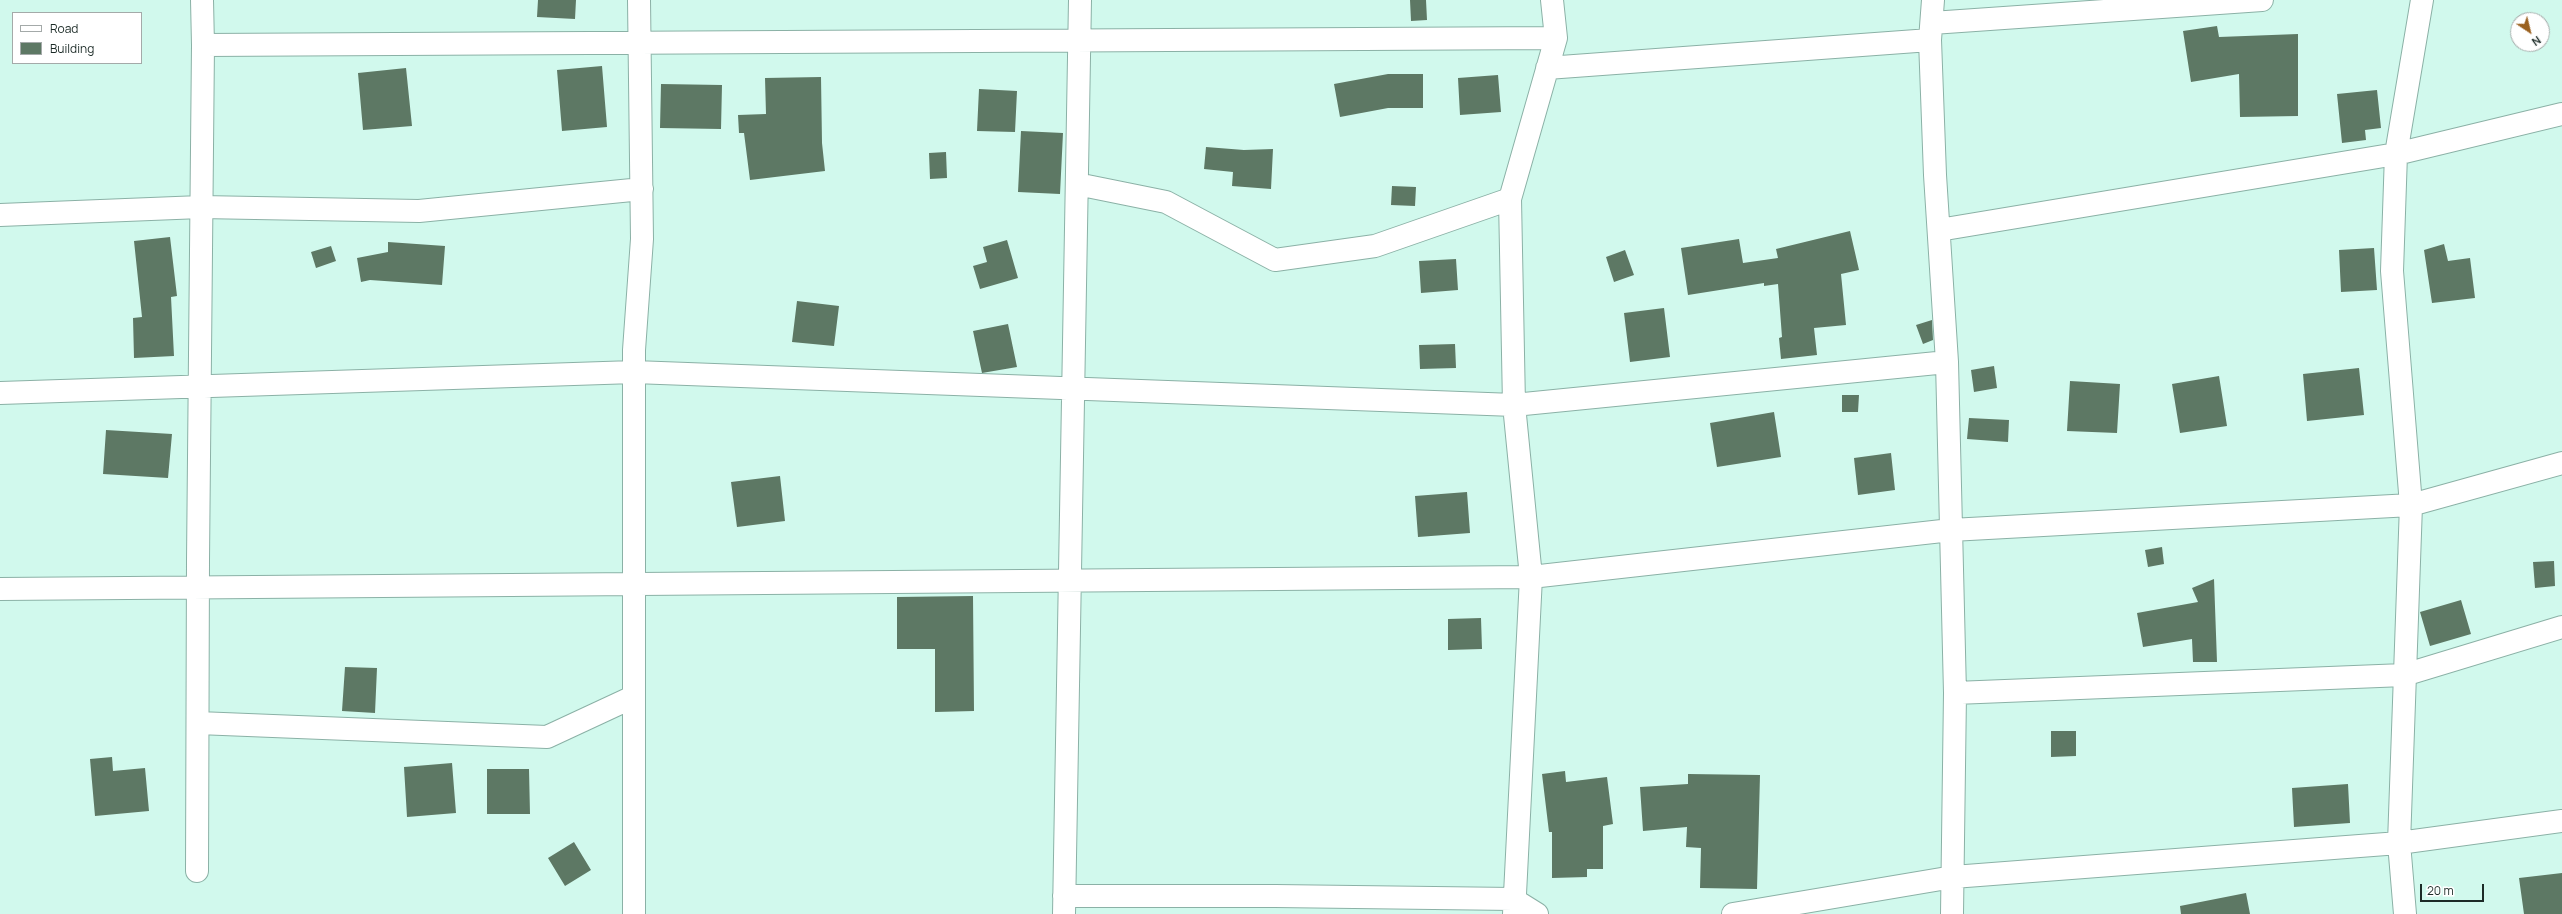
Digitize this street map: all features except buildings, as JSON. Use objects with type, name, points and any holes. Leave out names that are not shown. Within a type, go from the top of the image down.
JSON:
[{"type":"street","points":[[197,871],[199,387],[203,45],[202,0]]},
{"type":"street","points":[[634,914],[634,372],[642,239],[639,0]]},
{"type":"street","points":[[1080,0],[1064,905],[1514,906],[1536,914]]},
{"type":"street","points":[[1514,906],[1531,577],[1514,405],[1510,199],[1556,38],[1552,0]]},
{"type":"street","points":[[1933,0],[1931,32],[1939,230],[1947,362],[1955,693],[1952,914]]},
{"type":"street","points":[[1547,68],[2262,0]]},
{"type":"street","points":[[2405,914],[2399,843],[2411,505],[2392,271],[2396,154],[2422,0]]},
{"type":"street","points":[[203,45],[639,42],[1079,42],[1556,38]]},
{"type":"street","points":[[1939,230],[2396,154],[2562,114]]},
{"type":"street","points":[[1077,184],[1166,202],[1275,260],[1375,246],[1510,199]]},
{"type":"street","points":[[0,216],[201,207],[419,211],[642,190]]},
{"type":"street","points":[[0,393],[634,372],[1514,405],[1947,362]]},
{"type":"street","points":[[0,589],[1531,577],[1951,530],[2411,505],[2562,463]]},
{"type":"street","points":[[1955,693],[2404,675],[2562,627]]},
{"type":"street","points":[[198,723],[547,737],[633,697]]},
{"type":"street","points":[[1733,914],[1953,877],[2399,843],[2562,821]]}]
